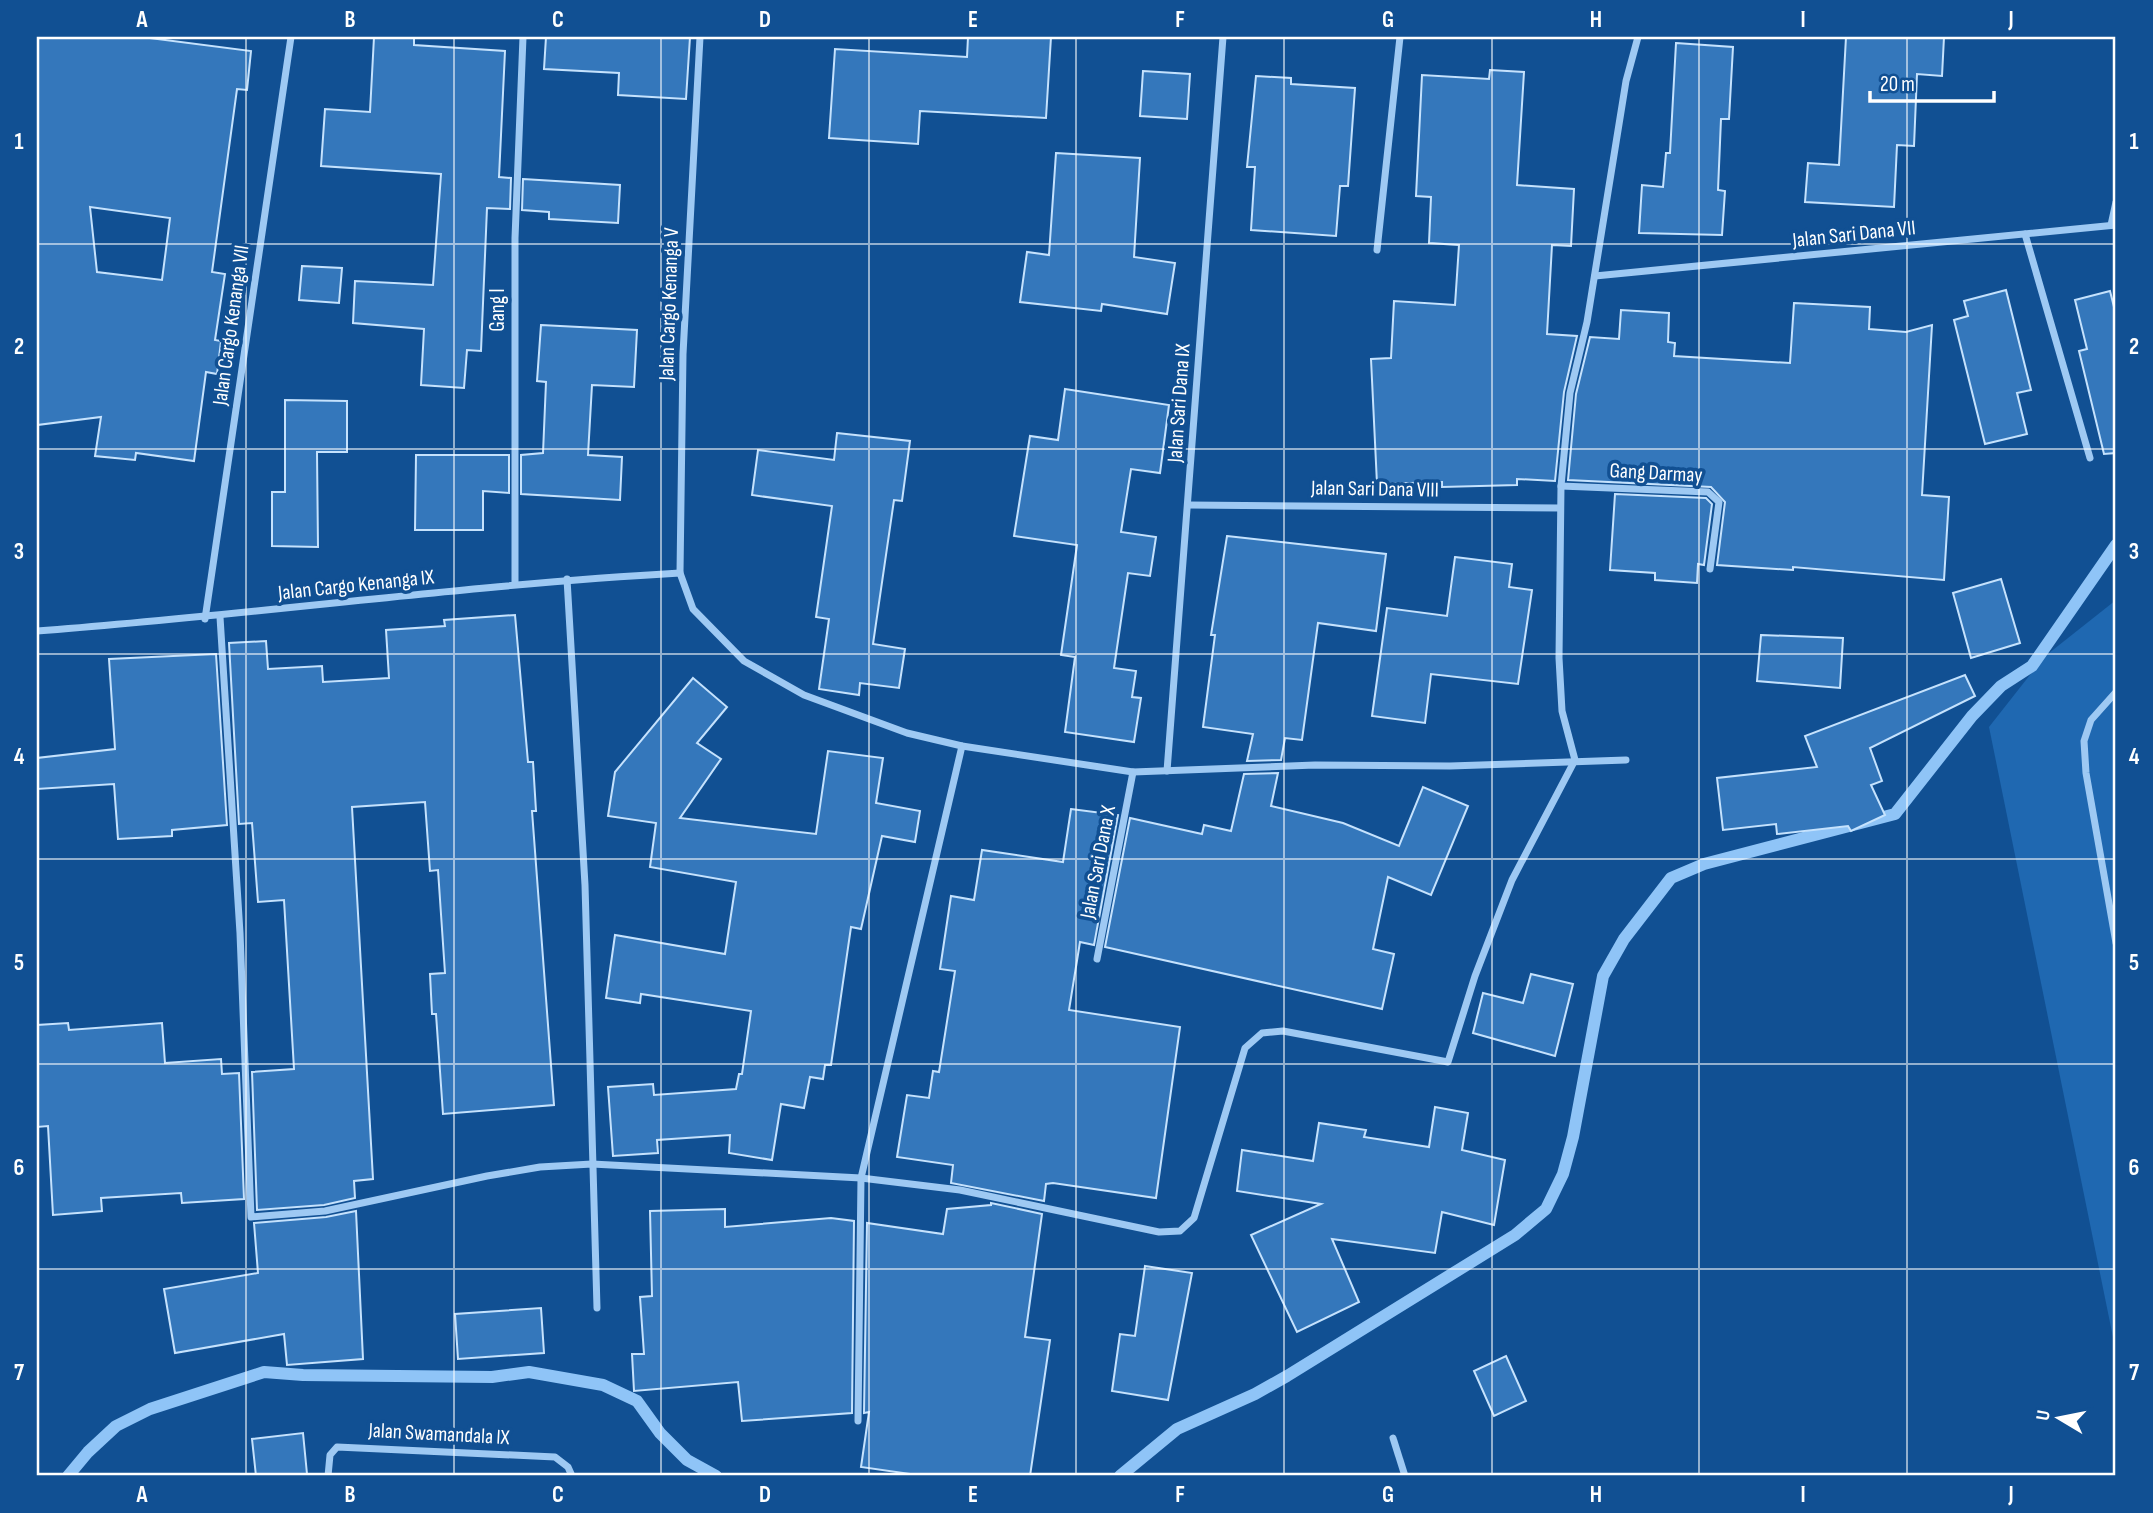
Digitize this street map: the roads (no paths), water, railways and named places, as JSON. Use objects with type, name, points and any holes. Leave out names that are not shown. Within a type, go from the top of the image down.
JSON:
[{"type":"street","name":"Jalan Cargo Kenanga VII","points":[[205,619],[291,37]]},
{"type":"street","name":"Gang I","points":[[515,584],[515,238],[523,37]]},
{"type":"street","name":"Jalan Cargo Kenanga V","points":[[680,573],[683,354],[700,37]]},
{"type":"street","name":"Jalan Sari Dana IX","points":[[1167,771],[1223,37]]},
{"type":"street","points":[[1377,250],[1400,37]]},
{"type":"street","points":[[220,617],[240,933],[251,1217],[325,1211],[487,1176],[540,1167],[592,1164],[861,1178],[960,1190],[1159,1232],[1180,1231],[1194,1218],[1245,1048],[1262,1033],[1283,1031],[1448,1062],[1475,975],[1512,880],[1575,760],[1562,711],[1559,658],[1561,486],[1570,393],[1595,276],[1626,81],[1638,37]]},
{"type":"street","points":[[2114,225],[2116,202]]},
{"type":"street","name":"Jalan Sari Dana VII","points":[[1595,276],[2114,225]]},
{"type":"street","points":[[2025,234],[2090,458]]},
{"type":"street","name":"Gang Darmay","points":[[1561,486],[1708,492],[1719,502],[1720,512],[1710,569]]},
{"type":"street","name":"Jalan Sari Dana VIII","points":[[1189,505],[1560,508]]},
{"type":"street","name":"Jalan Cargo Kenanga IX","points":[[37,631],[205,619],[567,579],[680,573]]},
{"type":"street","points":[[680,573],[693,609],[744,661],[804,695],[907,733],[962,746],[1133,772],[1315,765],[1450,766],[1626,760]]},
{"type":"street","points":[[567,579],[585,885],[597,1308]]},
{"type":"street","points":[[2116,692],[2091,720],[2084,741],[2086,773],[2116,943]]},
{"type":"street","points":[[858,1421],[861,1178],[962,746]]},
{"type":"street","name":"Jalan Sari Dana X","points":[[1097,959],[1133,772]]},
{"type":"street","points":[[1393,1438],[1405,1476]]},
{"type":"street","name":"Jalan Swamandala IX","points":[[327,1476],[330,1455],[337,1447],[555,1457],[568,1467],[572,1476]]},
{"type":"waterway","points":[[1120,1476],[1177,1429],[1255,1394],[1287,1376],[1515,1235],[1546,1209],[1563,1174],[1573,1137],[1603,976],[1624,939],[1671,878],[1704,864],[1895,814],[1972,716],[2001,686],[2032,666],[2116,545]]},
{"type":"waterway","points":[[68,1476],[88,1452],[116,1426],[150,1409],[264,1372],[303,1375],[492,1377],[529,1372],[603,1385],[637,1401],[660,1433],[687,1460],[716,1476]]}]
